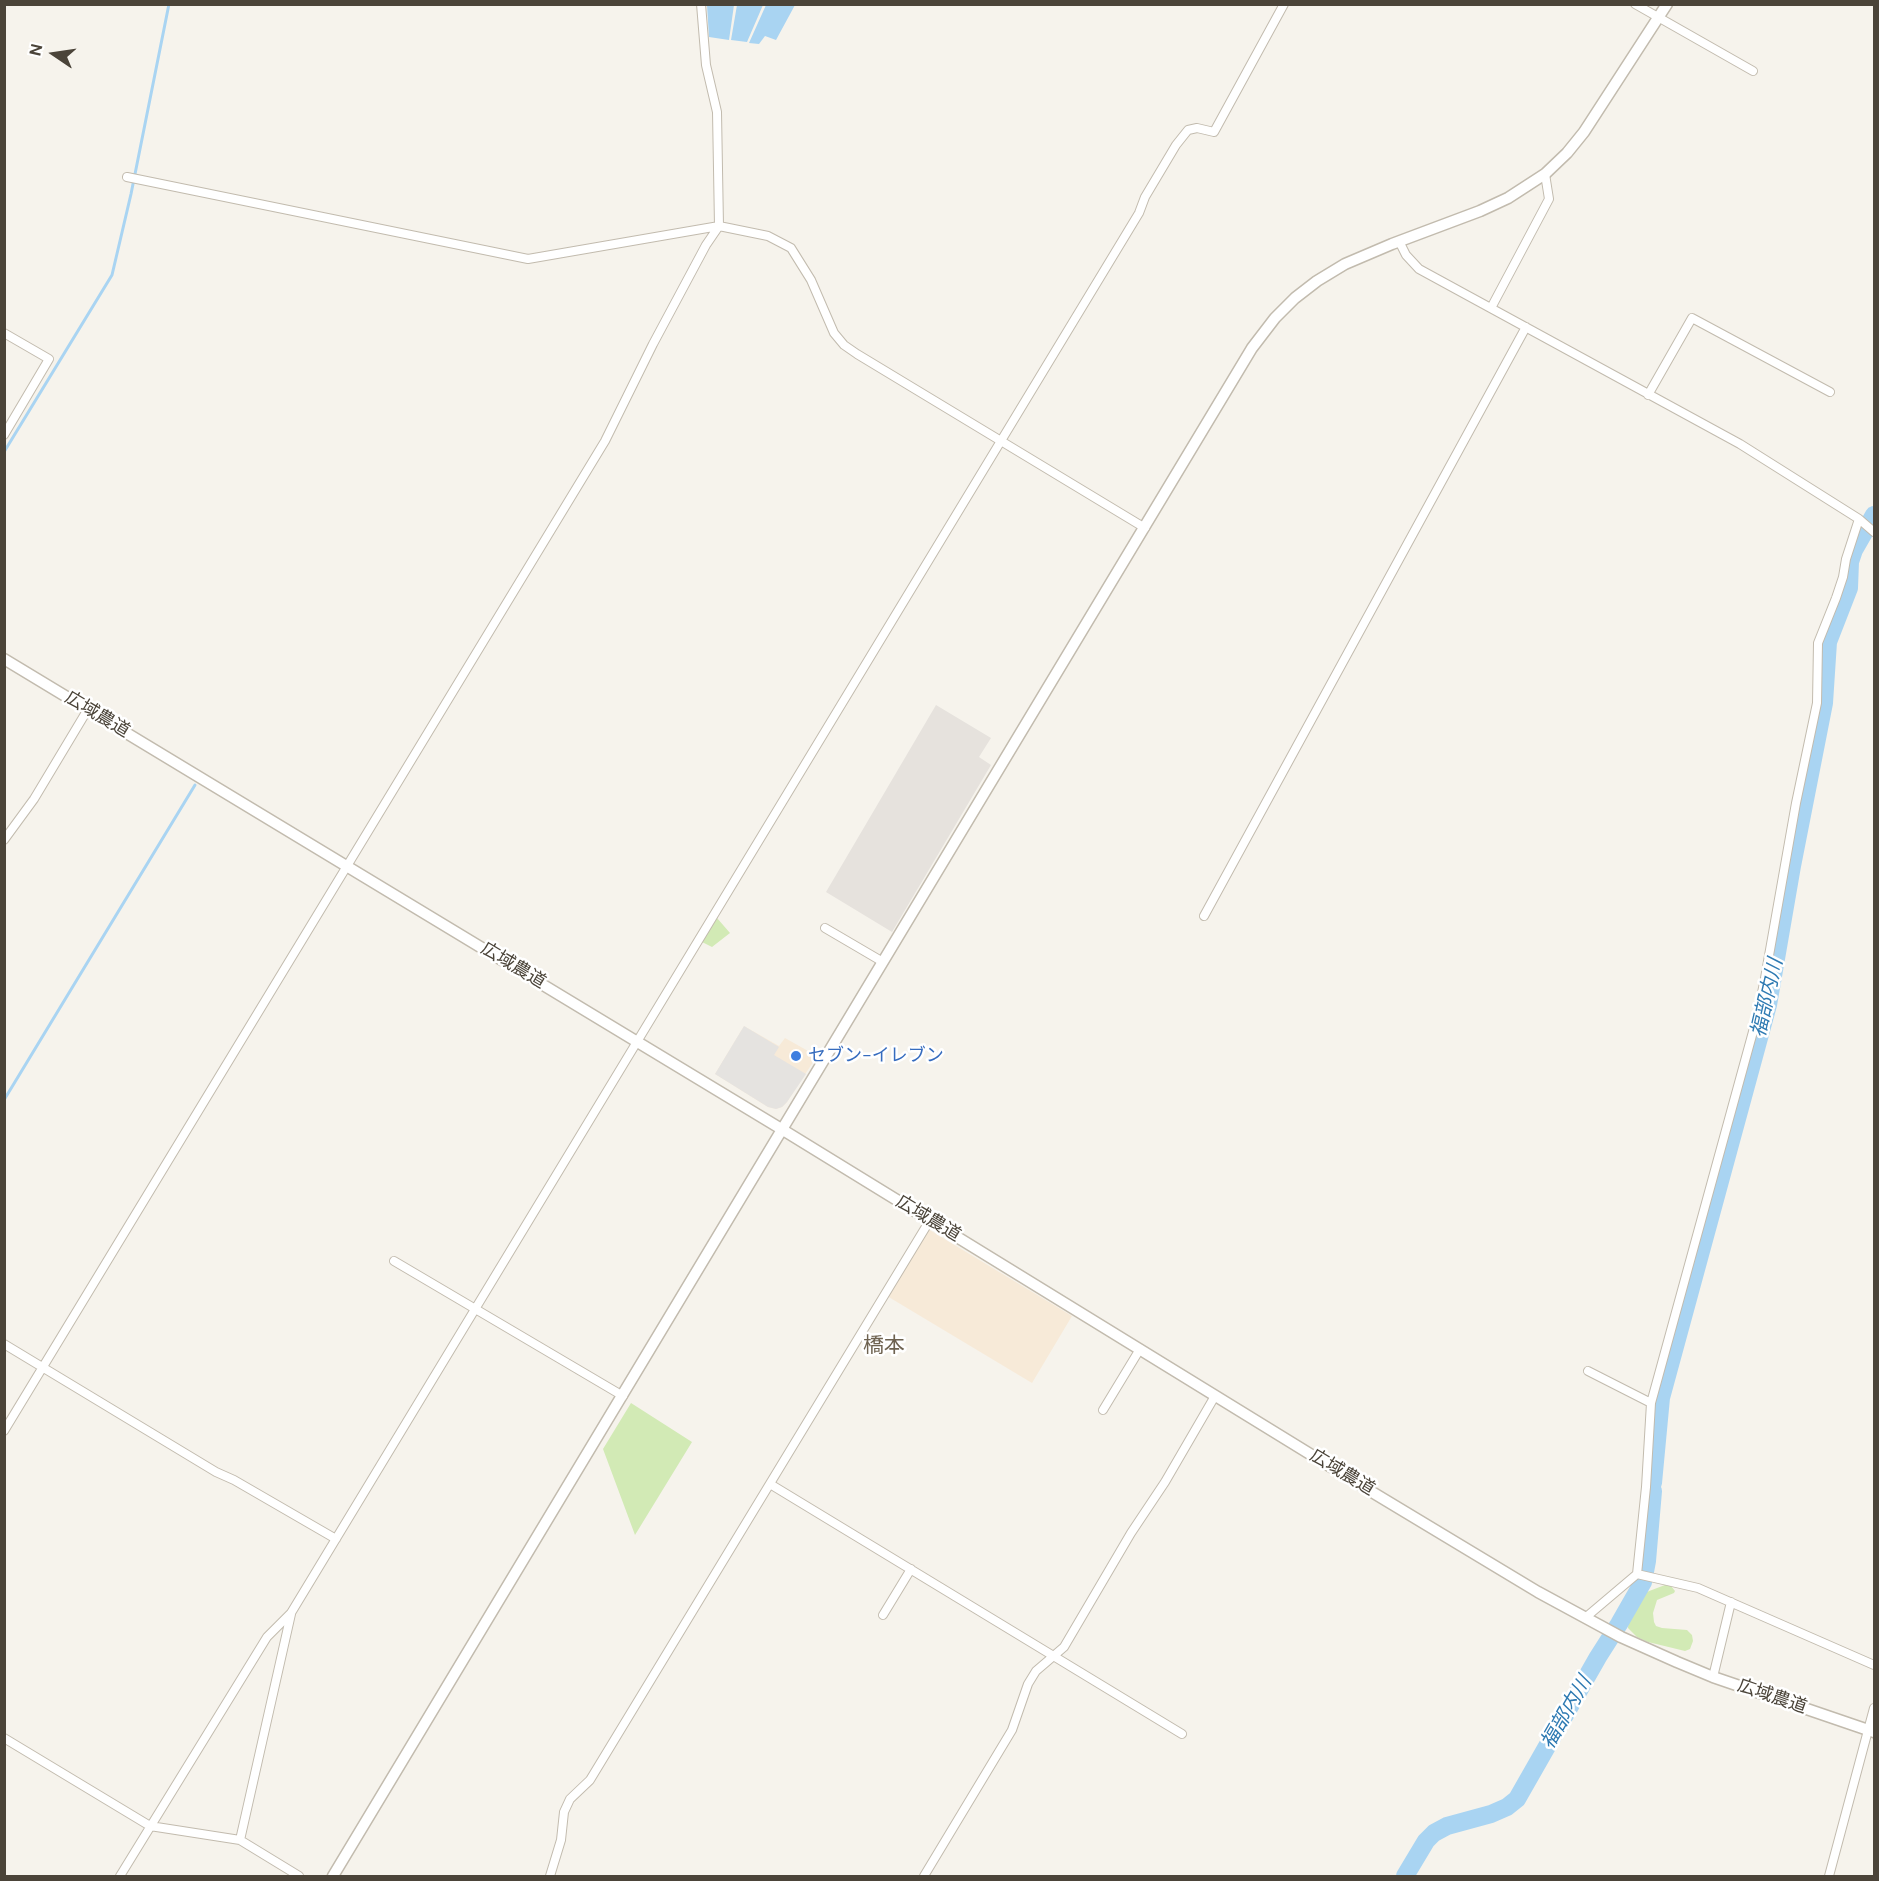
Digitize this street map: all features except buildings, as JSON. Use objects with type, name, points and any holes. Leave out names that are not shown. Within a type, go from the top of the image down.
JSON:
[{"type":"street","points":[[4,1431],[605,441],[653,344],[706,245],[719,226],[717,112],[706,65],[701,4]]},
{"type":"street","points":[[120,1876],[267,1637],[291,1613],[1139,213],[1145,197],[1176,145],[1188,130],[1197,128],[1214,132],[1284,4]]},
{"type":"street","points":[[1635,4],[1753,71]]},
{"type":"street","points":[[333,1876],[1252,348],[1275,318],[1295,298],[1345,264],[1480,211],[1508,198],[1545,174],[1567,153],[1584,132],[1667,4]]},
{"type":"street","points":[[1491,308],[1549,199],[1545,174]]},
{"type":"street","points":[[127,177],[528,259],[719,226],[768,236],[791,248],[811,280],[834,333],[844,345],[1145,528]]},
{"type":"street","points":[[1400,241],[1406,255],[1419,269],[1740,444],[1874,531]]},
{"type":"street","points":[[1648,395],[1692,318],[1830,392]]},
{"type":"street","points":[[1204,916],[1526,327]]},
{"type":"street","points":[[4,333],[50,359],[4,435]]},
{"type":"street","points":[[1585,1618],[1638,1574],[1646,1487],[1650,1403],[1757,1017],[1796,803],[1817,703],[1818,643],[1861,522]]},
{"type":"street","name":"広域農道","points":[[4,659],[638,1041],[1495,1566],[1585,1618],[1620,1637],[1713,1677],[1871,1731]]},
{"type":"street","points":[[4,840],[34,799],[88,709]]},
{"type":"street","points":[[825,928],[883,962]]},
{"type":"street","points":[[550,1876],[561,1840],[564,1812],[570,1799],[590,1780],[930,1220]]},
{"type":"street","points":[[394,1261],[623,1396]]},
{"type":"street","points":[[4,1344],[216,1472],[336,1539]]},
{"type":"street","points":[[1103,1410],[1140,1349]]},
{"type":"street","points":[[1588,1371],[1650,1403]]},
{"type":"street","points":[[924,1876],[1012,1730],[1028,1684],[1036,1671],[1064,1647],[1215,1396]]},
{"type":"street","points":[[770,1484],[1182,1734]]},
{"type":"street","points":[[883,1615],[911,1569]]},
{"type":"street","points":[[1638,1574],[1698,1587],[1875,1665]]},
{"type":"street","points":[[1713,1677],[1731,1602]]},
{"type":"street","points":[[240,1840],[291,1613]]},
{"type":"street","points":[[1829,1876],[1871,1731],[1875,1708]]},
{"type":"street","points":[[4,1738],[150,1826],[240,1840],[299,1876]]},
{"type":"shaded area","points":[[936,705],[991,738],[979,757],[991,765],[892,932],[826,892]]},
{"type":"shaded area","points":[[744,1026],[779,1046],[785,1038],[817,1056],[782,1107],[776,1109],[768,1107],[715,1074]]},
{"type":"shaded area","points":[[744,1026],[779,1047],[774,1055],[806,1074],[782,1107],[776,1109],[768,1107],[715,1074]]},
{"type":"shaded area","points":[[928,1229],[1072,1316],[1032,1383],[887,1296]]},
{"type":"green space","points":[[717,918],[730,933],[712,947],[702,942]]},
{"type":"green space","points":[[631,1403],[692,1442],[635,1535],[603,1449]]},
{"type":"green space","points":[[1665,1585],[1671,1586],[1675,1591],[1657,1600],[1653,1613],[1654,1622],[1656,1626],[1662,1628],[1687,1630],[1692,1635],[1693,1641],[1690,1649],[1685,1651],[1648,1642],[1637,1637],[1628,1628],[1629,1614],[1644,1593]]},
{"type":"water","points":[[707,5],[734,5],[729,40],[709,37]]},
{"type":"water","points":[[737,5],[763,5],[747,42],[731,40]]},
{"type":"water","points":[[766,5],[795,5],[776,40],[765,36],[759,44],[749,43]]},
{"type":"waterway","points":[[4,452],[112,275],[131,194],[169,4]]},
{"type":"waterway","name":"福部内川","points":[[1653,1483],[1661,1398],[1768,1005],[1824,703],[1828,642],[1849,588],[1850,562],[1854,550],[1874,515]]},
{"type":"waterway","points":[[4,1100],[195,785]]},
{"type":"waterway","name":"福部内川","points":[[1405,1876],[1426,1841],[1434,1833],[1447,1826],[1491,1814],[1507,1807],[1517,1799],[1643,1582],[1653,1491]]},
{"type":"place","name":"セブン-イレブン","points":[[796,1056]]},
{"type":"district","name":"橋本","points":[[884,1346]]}]
